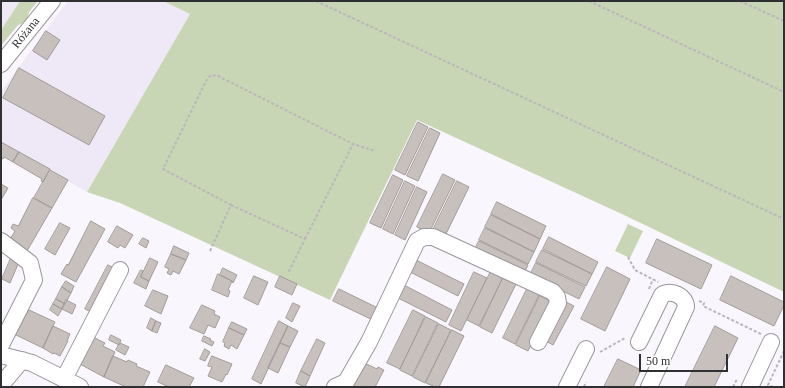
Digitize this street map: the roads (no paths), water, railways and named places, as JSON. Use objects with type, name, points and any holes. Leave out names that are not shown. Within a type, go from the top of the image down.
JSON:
[{"type":"street","name":"Różana","points":[[1,64],[52,1]]},
{"type":"street","points":[[335,387],[346,382],[369,342],[417,242],[424,237],[433,237],[553,292],[557,297],[558,303],[538,342]]},
{"type":"street","points":[[1,241],[30,263],[34,280],[1,345]]},
{"type":"street","points":[[64,379],[120,270]]},
{"type":"street","points":[[632,341],[662,295],[666,292],[684,299],[686,302],[686,307],[649,387]]},
{"type":"street","points":[[750,387],[773,343]]},
{"type":"street","points":[[567,387],[591,354]]},
{"type":"street","points":[[1,355],[32,363],[80,387]]},
{"type":"street","points":[[1,385],[22,360]]}]
